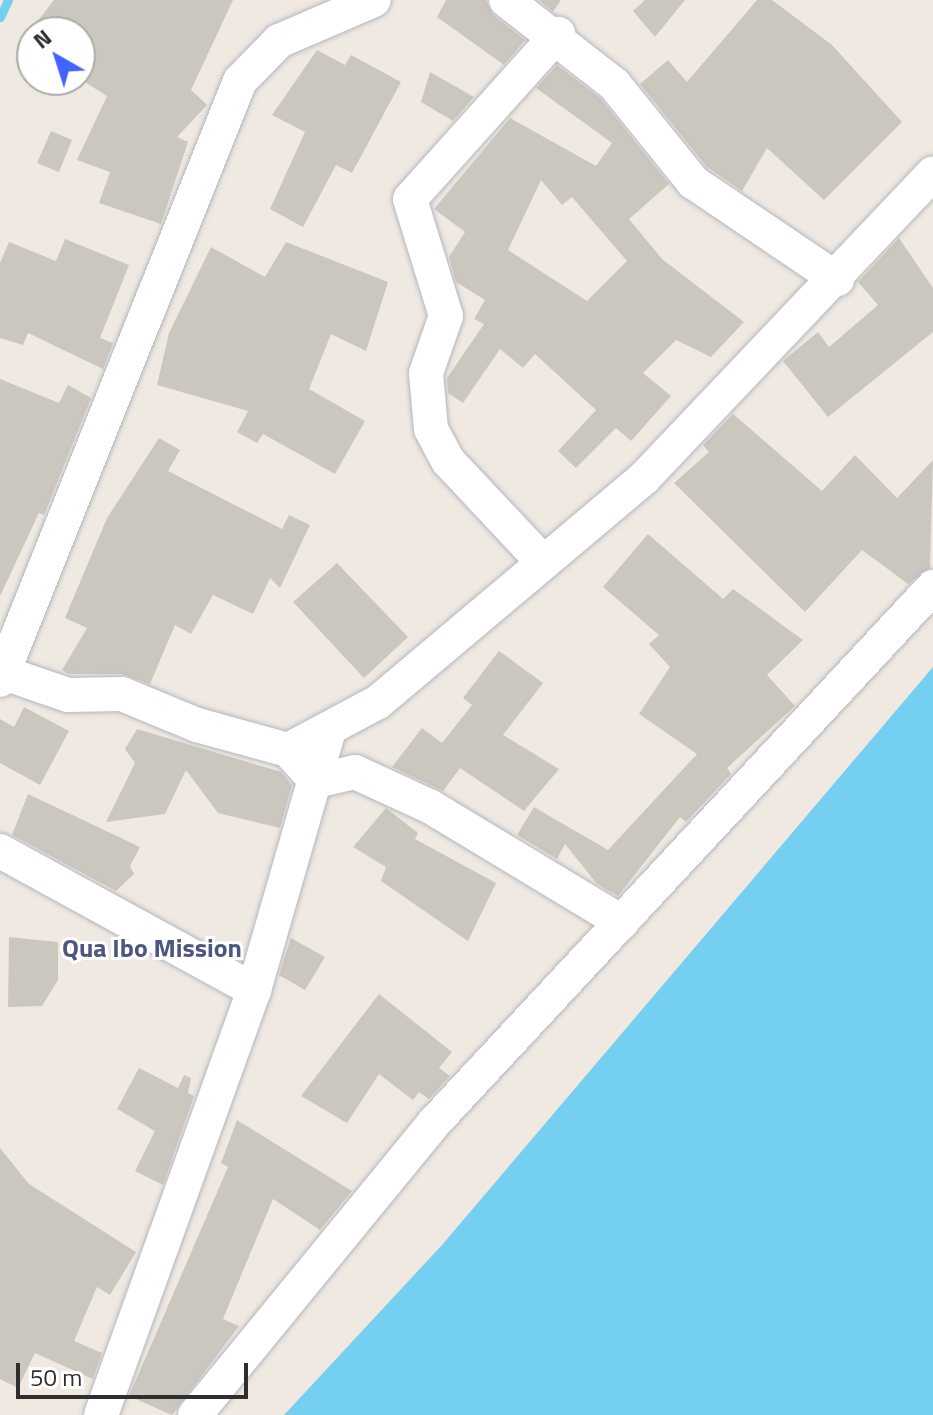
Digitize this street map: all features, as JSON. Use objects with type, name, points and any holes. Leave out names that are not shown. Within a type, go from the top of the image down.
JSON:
[{"type":"street","points":[[316,781],[288,750],[197,725],[122,694],[68,695],[2,677],[240,81],[279,41],[374,0]]},
{"type":"street","points":[[506,0],[558,34],[614,84],[693,182],[837,279]]},
{"type":"street","points":[[542,561],[448,461],[431,429],[426,373],[446,316],[410,199],[558,34]]},
{"type":"street","points":[[288,750],[328,734],[378,702],[644,478],[837,279],[933,173]]},
{"type":"street","points":[[195,1415],[433,1124],[933,587]]},
{"type":"street","points":[[101,1415],[254,990],[328,734]]},
{"type":"street","points":[[316,781],[355,772],[431,807],[622,922]]},
{"type":"street","points":[[0,851],[254,990]]},
{"type":"water","points":[[933,667],[933,1415],[284,1415],[442,1245]]},
{"type":"building","points":[[54,0],[233,0],[191,90],[207,105],[177,137],[188,142],[161,224],[99,203],[110,172],[77,160],[107,96],[96,89],[96,16],[42,16]]},
{"type":"building","points":[[446,0],[486,0],[493,15],[525,40],[504,65],[437,17]]},
{"type":"building","points":[[539,0],[561,0],[553,12]]},
{"type":"building","points":[[645,0],[685,0],[655,37],[633,11]]},
{"type":"building","points":[[757,0],[772,0],[832,45],[902,122],[824,200],[767,148],[742,191],[707,167],[640,84],[668,60],[687,82]]},
{"type":"building","points":[[317,50],[345,65],[351,55],[401,82],[352,173],[336,165],[303,227],[270,209],[305,132],[272,115]]},
{"type":"building","points":[[557,65],[600,98],[669,184],[629,219],[662,259],[744,322],[711,357],[676,340],[643,373],[671,396],[631,441],[616,428],[576,468],[558,451],[596,410],[535,354],[523,368],[500,349],[463,403],[448,393],[447,378],[484,324],[474,319],[485,300],[456,282],[449,257],[465,232],[434,209],[510,118],[596,166],[612,143],[536,88]],"holes":[[[541,180],[562,205],[572,197],[627,261],[587,301],[508,250]]]},
{"type":"building","points":[[430,72],[474,97],[453,121],[421,102]]},
{"type":"building","points":[[51,131],[72,140],[59,172],[37,163]]},
{"type":"building","points":[[899,238],[933,288],[933,332],[828,417],[783,361],[818,332],[829,347],[878,305],[858,282]]},
{"type":"building","points":[[65,239],[129,265],[100,338],[113,343],[103,369],[28,333],[23,345],[0,338],[0,263],[9,242],[56,261]]},
{"type":"building","points":[[286,242],[388,282],[366,351],[331,334],[309,389],[365,421],[335,474],[263,434],[257,443],[237,432],[248,411],[157,385],[169,333],[211,247],[265,277]]},
{"type":"building","points":[[0,379],[59,403],[68,385],[91,398],[44,515],[39,513],[0,596]]},
{"type":"building","points":[[733,414],[822,491],[855,455],[897,498],[933,460],[930,568],[908,584],[862,550],[805,612],[674,483],[709,452],[703,445]]},
{"type":"building","points":[[159,438],[180,450],[168,471],[282,529],[289,515],[310,525],[280,588],[270,578],[253,614],[213,595],[191,634],[175,625],[150,684],[122,674],[68,674],[62,670],[87,628],[65,618],[107,518]]},
{"type":"building","points":[[648,534],[723,599],[733,589],[803,640],[767,675],[795,706],[727,768],[731,774],[686,822],[680,817],[618,896],[597,884],[565,844],[557,859],[517,835],[534,807],[608,850],[697,754],[639,714],[670,667],[649,644],[659,635],[603,587]]},
{"type":"building","points":[[337,563],[408,637],[364,678],[293,602]]},
{"type":"building","points":[[499,651],[543,683],[503,735],[559,769],[524,811],[460,768],[443,791],[392,767],[422,728],[442,743],[472,705],[463,698]]},
{"type":"building","points":[[24,707],[69,731],[40,785],[0,763],[0,719],[14,727]]},
{"type":"building","points":[[137,729],[281,772],[292,785],[280,828],[218,813],[186,770],[165,814],[106,822],[135,763],[125,749]]},
{"type":"building","points":[[28,794],[140,847],[130,866],[134,874],[116,891],[12,835]]},
{"type":"building","points":[[386,808],[418,833],[415,839],[496,883],[468,941],[381,881],[386,867],[353,847]]},
{"type":"building","points":[[9,937],[58,942],[58,980],[42,1006],[8,1007]]},
{"type":"building","points":[[291,938],[325,957],[305,990],[279,975]]},
{"type":"building","points":[[379,994],[452,1052],[439,1068],[450,1076],[429,1099],[419,1092],[413,1100],[379,1074],[347,1123],[301,1096]]},
{"type":"building","points":[[139,1068],[178,1088],[184,1075],[191,1078],[188,1093],[194,1096],[163,1185],[135,1171],[155,1131],[117,1109]]},
{"type":"building","points":[[237,1120],[352,1191],[320,1230],[273,1199],[223,1319],[239,1326],[172,1415],[129,1396],[228,1167],[221,1163]]},
{"type":"building","points":[[0,1148],[29,1184],[136,1252],[110,1295],[97,1287],[74,1341],[102,1353],[93,1379],[35,1353],[18,1388],[0,1379]]},
{"type":"waterway","points":[[0,17],[8,0]]},
{"type":"district","name":"Qua Ibo Mission","points":[[152,948]]}]
